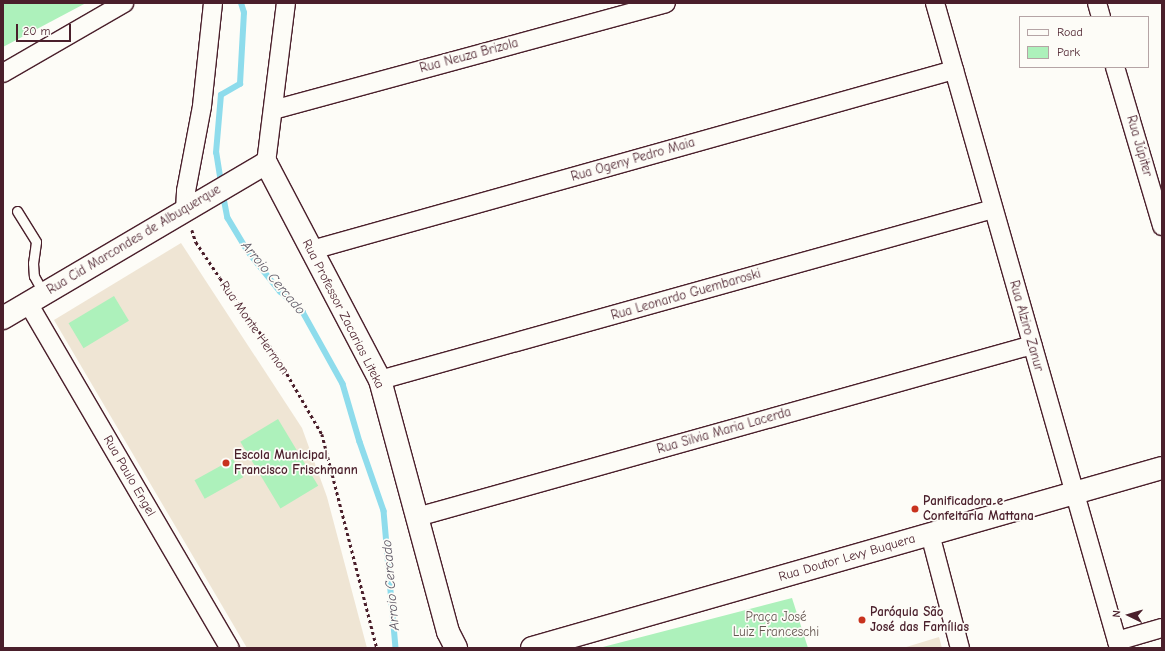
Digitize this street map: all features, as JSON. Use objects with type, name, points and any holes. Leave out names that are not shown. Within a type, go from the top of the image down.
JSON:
[{"type":"street","points":[[3,73],[124,3]]},
{"type":"street","points":[[193,206],[186,191],[202,106],[213,3]]},
{"type":"street","points":[[266,163],[286,3]]},
{"type":"street","name":"Rua Neuza Brizola","points":[[273,110],[666,3]]},
{"type":"street","name":"Rua Alziro Zanur","points":[[934,3],[1118,644]]},
{"type":"street","points":[[1097,3],[1101,16]]},
{"type":"street","name":"Rua Júpiter","points":[[1116,68],[1162,226]]},
{"type":"street","name":"Rua Ogeny Pedro Maia","points":[[312,250],[954,70]]},
{"type":"street","name":"Rua Cid Marcondes de Albuquerque","points":[[3,318],[266,163]]},
{"type":"street","name":"Rua Professor Zacarias Liteka","points":[[266,163],[380,380],[448,632],[456,648]]},
{"type":"street","name":"Rua Leonardo Guembaroski","points":[[380,380],[993,209]]},
{"type":"street","name":"Rua Paulo Engel","points":[[36,299],[230,648]]},
{"type":"street","name":"Rua Silvia Maria Lacerda","points":[[417,517],[1032,345]]},
{"type":"street","name":"Rua Doutor Levy Buquera","points":[[532,648],[1162,468]]},
{"type":"street","points":[[930,534],[960,648]]},
{"type":"street","points":[[1118,644],[1162,628]]},
{"type":"lane","points":[[17,211],[36,242],[33,263],[36,299]]},
{"type":"path","name":"Rua Monte Hermon","points":[[193,206],[196,242],[220,278],[275,353],[322,434],[377,648]]},
{"type":"shaded area","name":"Escola Municipal Francisco Frischmann","points":[[181,243],[302,428],[327,497],[367,648],[247,648],[54,320]]},
{"type":"shaded area","points":[[939,637],[942,648],[903,648]]},
{"type":"green space","points":[[3,3],[86,3],[3,47]]},
{"type":"green space","points":[[114,296],[129,321],[84,348],[69,323]]},
{"type":"green space","points":[[278,419],[318,486],[280,509],[240,442]]},
{"type":"green space","points":[[233,459],[243,477],[205,499],[195,480]]},
{"type":"green space","name":"Praça José Luiz Franceschi","points":[[792,598],[808,648],[599,648]]},
{"type":"waterway","name":"Arroio Cercado","points":[[221,183],[216,153],[221,95],[240,84],[244,13],[241,3]]},
{"type":"waterway","name":"Arroio Cercado","points":[[223,193],[228,218],[247,250],[280,291],[303,312],[343,384],[360,442],[384,511],[396,648]]},
{"type":"place","name":"Escola Municipal Francisco Frischmann","points":[[226,463]]},
{"type":"place","name":"Panificadora e Confeitaria Mattana","points":[[915,509]]},
{"type":"place","name":"Paróquia São José das Famílias","points":[[862,620]]}]
